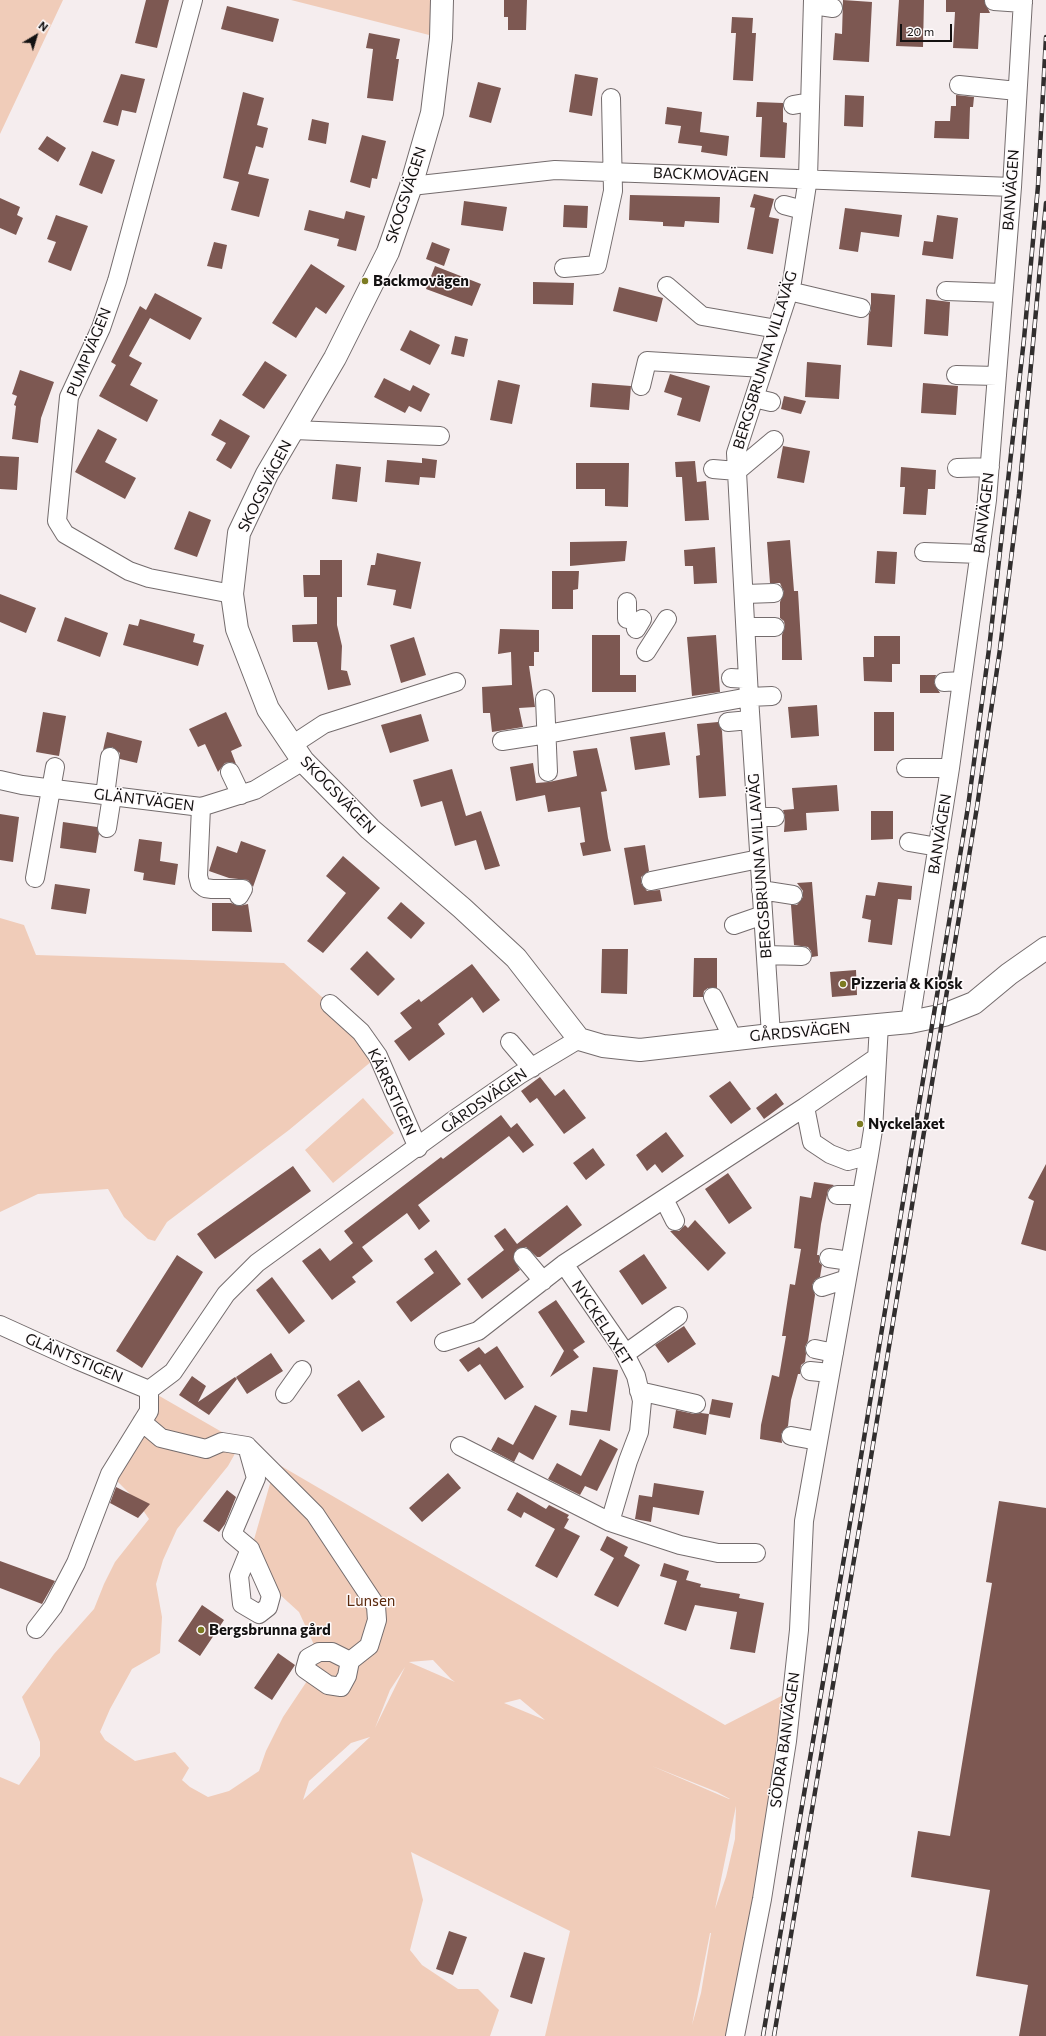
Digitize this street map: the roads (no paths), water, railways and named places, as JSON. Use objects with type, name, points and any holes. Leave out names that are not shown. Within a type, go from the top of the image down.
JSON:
[{"type":"street","name":"PUMPVÄGEN","points":[[193,0],[116,281],[101,328],[69,397],[57,521],[65,534],[129,571],[149,578],[232,594]]},
{"type":"street","name":"SKOGSVÄGEN","points":[[442,0],[441,38],[432,113],[411,186],[388,252],[335,358],[268,474],[239,533],[232,594],[237,629],[268,709],[297,753],[370,829],[462,908],[516,958],[579,1039]]},
{"type":"street","points":[[994,1],[1023,2]]},
{"type":"street","points":[[813,2],[833,8]]},
{"type":"street","name":"BERGSBRUNNA VILLAVÄG","points":[[771,1035],[749,697],[739,678],[746,627],[736,453],[789,291],[803,210],[808,178],[801,104],[813,2]]},
{"type":"street","name":"BANVÄGEN","points":[[910,1022],[926,893],[938,847],[950,768],[980,554],[990,467],[1012,187],[1023,2]]},
{"type":"street","points":[[959,85],[1017,91]]},
{"type":"street","points":[[564,268],[597,265],[613,191],[611,98]]},
{"type":"street","name":"BACKMOVÄGEN","points":[[411,186],[555,170],[808,178],[955,192],[1012,187]]},
{"type":"street","points":[[784,205],[803,210]]},
{"type":"street","points":[[667,286],[702,316],[776,329]]},
{"type":"street","points":[[789,291],[862,308]]},
{"type":"street","points":[[946,291],[1003,293]]},
{"type":"street","points":[[641,386],[647,361],[764,368]]},
{"type":"street","points":[[956,375],[997,376]]},
{"type":"street","points":[[754,398],[771,402]]},
{"type":"street","points":[[294,430],[440,436]]},
{"type":"street","points":[[713,469],[737,471],[774,440]]},
{"type":"street","points":[[957,468],[990,467]]},
{"type":"street","points":[[924,552],[980,554]]},
{"type":"street","points":[[745,594],[774,593]]},
{"type":"street","points":[[646,652],[667,619]]},
{"type":"street","points":[[746,627],[775,627]]},
{"type":"street","points":[[944,682],[962,681]]},
{"type":"street","name":"GLÄNTVÄGEN","points":[[0,780],[25,792],[52,788],[201,807],[255,790],[297,753],[324,724],[456,682]]},
{"type":"street","points":[[502,741],[749,697],[772,696]]},
{"type":"street","points":[[545,699],[548,772]]},
{"type":"street","points":[[728,722],[750,720]]},
{"type":"street","points":[[107,828],[110,757]]},
{"type":"street","points":[[35,878],[55,767]]},
{"type":"street","points":[[906,768],[950,768]]},
{"type":"street","points":[[230,772],[241,794]]},
{"type":"street","points":[[201,807],[203,851],[198,876],[200,884],[205,895],[243,889],[239,896]]},
{"type":"street","points":[[757,817],[775,817]]},
{"type":"street","points":[[909,842],[938,847]]},
{"type":"street","points":[[651,881],[759,859]]},
{"type":"street","points":[[762,890],[793,895]]},
{"type":"street","points":[[734,925],[763,915]]},
{"type":"street","name":"GÅRDSVÄGEN","points":[[149,1390],[173,1372],[223,1298],[257,1263],[418,1148],[457,1118],[532,1068],[579,1039],[603,1046],[640,1050],[771,1035],[910,1022],[944,1015],[974,1004],[1009,974],[1046,948]]},
{"type":"street","points":[[766,955],[802,956]]},
{"type":"street","points":[[713,997],[733,1039]]},
{"type":"street","name":"KÄRRSTIGEN","points":[[330,1004],[361,1032],[378,1056],[418,1148]]},
{"type":"street","name":"SÖDRA BANVÄGEN","points":[[735,2036],[762,1899],[787,1741],[799,1630],[804,1522],[870,1155],[873,1130],[878,1025]]},
{"type":"street","points":[[510,1042],[532,1068]]},
{"type":"street","name":"NYCKELAXET","points":[[444,1342],[478,1331],[564,1264],[805,1107],[876,1058]]},
{"type":"street","points":[[805,1107],[812,1142],[830,1154],[848,1160],[870,1155]]},
{"type":"street","points":[[837,1195],[862,1195]]},
{"type":"street","points":[[664,1199],[675,1222]]},
{"type":"street","points":[[523,1257],[543,1280]]},
{"type":"street","points":[[829,1258],[850,1261]]},
{"type":"street","name":"NYCKELAXET","points":[[564,1264],[625,1354],[636,1376],[642,1401],[639,1432],[628,1461],[610,1522]]},
{"type":"street","points":[[822,1287],[847,1279]]},
{"type":"street","points":[[625,1354],[678,1316]]},
{"type":"street","name":"GLÄNTSTIGEN","points":[[0,1325],[77,1360],[149,1390]]},
{"type":"street","points":[[815,1349],[834,1353]]},
{"type":"street","points":[[285,1394],[302,1370]]},
{"type":"street","points":[[810,1371],[830,1373]]},
{"type":"street","points":[[36,1628],[53,1607],[76,1563],[110,1474],[149,1411],[149,1390]]},
{"type":"street","points":[[639,1391],[696,1404]]},
{"type":"street","points":[[142,1422],[161,1438],[206,1449],[222,1442],[247,1446],[315,1514],[376,1606],[377,1620],[369,1646],[350,1661]]},
{"type":"street","points":[[791,1436],[818,1441]]},
{"type":"street","points":[[247,1446],[256,1478],[232,1534],[250,1549]]},
{"type":"street","points":[[460,1446],[610,1522],[680,1545],[718,1553],[756,1553]]},
{"type":"railway","points":[[763,2036],[853,1505],[968,807],[989,649],[1024,339],[1038,186],[1046,37]]},
{"type":"railway","points":[[774,2036],[863,1506],[977,807],[1000,649],[1019,494],[1046,203]]},
{"type":"place","name":"Backmovägen","points":[[365,281]]},
{"type":"place","name":"Pizzeria & Kiosk","points":[[843,984]]},
{"type":"place","name":"Nyckelaxet","points":[[860,1124]]},
{"type":"place","name":"Bergsbrunna gård","points":[[201,1630]]},
{"type":"park label","name":"Lunsen","points":[[371,1601]]}]
